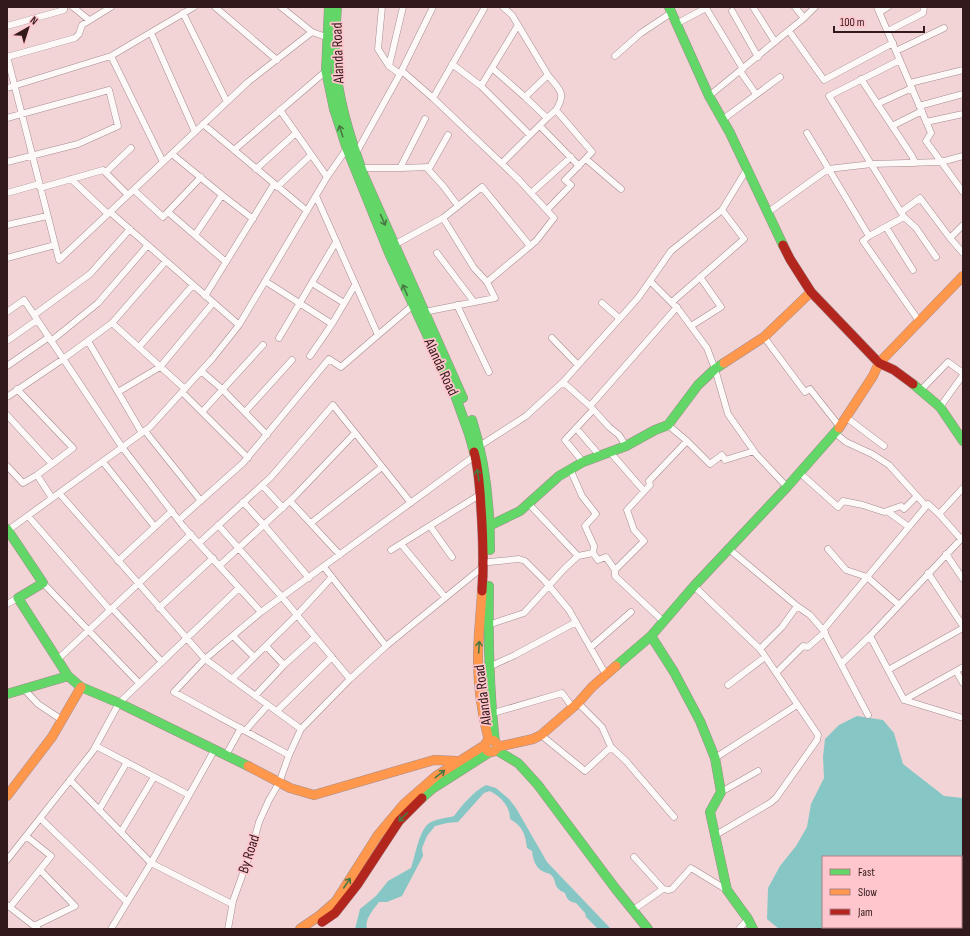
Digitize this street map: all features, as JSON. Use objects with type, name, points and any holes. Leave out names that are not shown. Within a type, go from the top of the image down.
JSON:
[{"type":"street","points":[[7,26],[64,10],[64,7]]},
{"type":"street","points":[[73,7],[89,20]]},
{"type":"street","points":[[111,7],[82,25],[76,38],[7,56],[59,260],[248,82],[312,32]]},
{"type":"street","points":[[7,88],[111,56],[194,7]]},
{"type":"street","points":[[215,7],[276,60]]},
{"type":"street","points":[[281,7],[312,32],[331,40]]},
{"type":"street","name":"Alanda Road","points":[[329,7],[331,40],[339,91],[352,141],[361,168],[394,245],[457,382],[464,410],[489,490],[486,564],[478,659],[480,699],[487,715],[492,746]]},
{"type":"street","name":"Alanda Road","points":[[337,7],[326,71],[334,109],[347,149],[412,306],[464,410]]},
{"type":"street","points":[[382,7],[378,49],[389,66],[401,73],[433,98],[502,163],[554,218],[536,241],[487,282]]},
{"type":"street","points":[[389,66],[403,7]]},
{"type":"street","points":[[352,161],[401,73],[433,7]]},
{"type":"street","points":[[433,98],[484,7]]},
{"type":"street","points":[[502,163],[556,110],[561,102],[562,96],[518,24],[504,7]]},
{"type":"street","points":[[753,7],[775,42]]},
{"type":"street","points":[[795,7],[804,18]]},
{"type":"street","points":[[709,96],[789,31],[815,7]]},
{"type":"street","points":[[888,7],[879,9],[931,133],[926,141],[963,192]]},
{"type":"street","points":[[888,31],[924,13],[924,7]]},
{"type":"street","points":[[676,24],[706,8],[756,94]]},
{"type":"street","points":[[615,56],[670,10],[709,96],[747,169],[790,259],[812,292],[879,363],[894,370],[921,390],[940,407],[963,439]]},
{"type":"street","points":[[732,11],[758,56]]},
{"type":"street","points":[[183,14],[227,102]]},
{"type":"street","points":[[481,86],[518,24]]},
{"type":"street","points":[[896,51],[944,28]]},
{"type":"street","points":[[789,31],[824,80],[893,43]]},
{"type":"street","points":[[151,33],[195,132]]},
{"type":"street","points":[[111,56],[163,162]]},
{"type":"street","points":[[900,60],[829,96],[902,215],[913,224],[936,257]]},
{"type":"street","points":[[452,64],[481,86],[530,135]]},
{"type":"street","points":[[492,68],[547,118]]},
{"type":"street","points":[[877,104],[911,86],[963,70]]},
{"type":"street","points":[[234,150],[326,71]]},
{"type":"street","points":[[525,97],[548,74]]},
{"type":"street","points":[[722,120],[780,77]]},
{"type":"street","points":[[861,79],[915,162]]},
{"type":"street","points":[[7,118],[109,90],[118,126],[78,144],[7,162]]},
{"type":"street","points":[[892,126],[920,108],[963,94]]},
{"type":"street","points":[[280,110],[327,177]]},
{"type":"street","points":[[547,210],[571,185],[565,180],[592,152],[556,110]]},
{"type":"street","points":[[926,122],[963,114]]},
{"type":"street","points":[[400,168],[425,119]]},
{"type":"street","points":[[203,124],[307,211]]},
{"type":"street","points":[[540,126],[579,166]]},
{"type":"street","points":[[256,169],[296,133]]},
{"type":"street","points":[[807,133],[870,236]]},
{"type":"street","points":[[361,168],[430,167],[448,135]]},
{"type":"street","points":[[139,683],[43,583],[7,530],[144,432],[201,371],[239,325],[327,177],[352,141]]},
{"type":"street","points":[[106,172],[131,148]]},
{"type":"street","points":[[172,154],[253,219]]},
{"type":"street","points":[[206,296],[253,219],[276,185],[311,155]]},
{"type":"street","points":[[767,213],[828,169],[872,164],[941,162],[963,156]]},
{"type":"street","points":[[531,193],[571,157]]},
{"type":"street","points":[[586,159],[621,189]]},
{"type":"street","points":[[426,167],[444,187],[458,206]]},
{"type":"street","points":[[290,755],[174,692],[205,660],[261,612],[411,503],[477,451],[526,416],[563,382],[638,298],[671,251],[722,210],[747,169]]},
{"type":"street","points":[[7,193],[71,179],[103,170],[128,195]]},
{"type":"street","points":[[134,190],[163,217],[201,177]]},
{"type":"street","points":[[71,179],[239,325]]},
{"type":"street","points":[[394,245],[442,218],[482,187],[530,246]]},
{"type":"street","points":[[195,235],[222,195]]},
{"type":"street","points":[[316,196],[378,335]]},
{"type":"street","points":[[919,321],[864,241],[902,215],[920,198],[963,253]]},
{"type":"street","points":[[672,302],[744,239],[722,210]]},
{"type":"street","points":[[168,212],[226,262]]},
{"type":"street","points":[[7,224],[47,216]]},
{"type":"street","points":[[424,312],[495,298],[487,282],[474,268],[442,218]]},
{"type":"street","points":[[950,238],[963,225]]},
{"type":"street","points":[[886,227],[913,270]]},
{"type":"street","points":[[7,341],[90,274],[130,230]]},
{"type":"street","points":[[279,338],[336,242]]},
{"type":"street","points":[[7,258],[55,245]]},
{"type":"street","points":[[7,366],[50,339],[98,303],[148,245]]},
{"type":"street","points":[[437,253],[474,302]]},
{"type":"street","points":[[7,397],[16,389],[64,359],[112,323],[166,261]]},
{"type":"street","points":[[300,929],[319,917],[328,909],[374,841],[399,809],[421,789],[457,761],[492,746],[533,739],[541,735],[575,706],[592,687],[651,636],[694,586],[788,487],[837,430],[847,418],[873,376],[879,363],[963,276]]},
{"type":"street","points":[[691,326],[721,307],[700,277]]},
{"type":"street","points":[[265,281],[332,324]]},
{"type":"street","points":[[650,281],[677,307],[707,348],[715,369],[728,414],[754,451],[788,487]]},
{"type":"street","points":[[312,283],[344,303]]},
{"type":"street","points":[[139,347],[193,285]]},
{"type":"street","points":[[310,356],[332,324],[355,285]]},
{"type":"street","points":[[488,519],[520,511],[559,476],[570,469],[583,462],[626,446],[655,430],[668,425],[698,385],[715,369],[764,337],[812,292]]},
{"type":"street","points":[[7,312],[24,300],[122,447],[179,520],[261,612]]},
{"type":"street","points":[[118,392],[160,367],[213,303]]},
{"type":"street","points":[[602,303],[619,318]]},
{"type":"street","points":[[457,305],[489,372]]},
{"type":"street","points":[[179,520],[248,458],[329,359],[341,367],[412,306]]},
{"type":"street","points":[[583,462],[565,440],[677,307]]},
{"type":"street","points":[[112,323],[160,367],[248,458]]},
{"type":"street","points":[[764,337],[805,392],[810,389],[846,442],[872,454],[889,465],[926,506],[928,504],[962,538],[870,636],[841,664]]},
{"type":"street","points":[[552,338],[578,365]]},
{"type":"street","points":[[88,341],[144,432],[201,501]]},
{"type":"street","points":[[202,412],[263,345]]},
{"type":"street","points":[[245,412],[292,360]]},
{"type":"street","points":[[921,390],[948,362],[963,374],[940,407]]},
{"type":"street","points":[[201,371],[222,389],[267,435]]},
{"type":"street","points":[[563,382],[592,408],[608,427],[619,435],[626,446]]},
{"type":"street","points":[[7,466],[23,483],[37,475],[73,448],[16,389]]},
{"type":"street","points":[[199,543],[271,477],[332,405],[411,503]]},
{"type":"street","points":[[7,415],[52,464]]},
{"type":"street","points":[[847,418],[884,446]]},
{"type":"street","points":[[668,425],[710,464],[722,455],[725,460],[754,451]]},
{"type":"street","points":[[576,428],[600,456]]},
{"type":"street","points":[[219,566],[283,508],[355,433]]},
{"type":"street","points":[[664,622],[615,576],[616,570],[644,541],[634,530],[627,510],[650,485],[649,481],[687,442]]},
{"type":"street","name":"Alanda Road","points":[[477,451],[481,494],[488,519]]},
{"type":"street","points":[[610,452],[644,491]]},
{"type":"street","points":[[103,462],[155,527]]},
{"type":"street","points":[[311,523],[382,467]]},
{"type":"street","points":[[570,469],[582,496],[596,514],[586,526],[594,546],[593,553],[598,560],[606,557],[616,570]]},
{"type":"street","points":[[800,473],[838,507],[843,501],[864,505],[884,512],[901,506],[904,509],[917,496]]},
{"type":"street","points":[[37,475],[52,498]]},
{"type":"street","points":[[262,485],[283,508]]},
{"type":"street","points":[[939,514],[963,488]]},
{"type":"street","points":[[59,493],[205,660],[301,729],[350,679],[386,646],[486,564],[522,560],[548,585],[569,610],[606,675]]},
{"type":"street","points":[[391,550],[481,494]]},
{"type":"street","points":[[290,501],[340,555]]},
{"type":"street","points":[[243,502],[309,578]]},
{"type":"street","points":[[528,503],[578,556]]},
{"type":"street","points":[[776,673],[804,646],[808,647],[824,631],[926,506]]},
{"type":"street","points":[[118,561],[172,511]]},
{"type":"street","points":[[887,511],[909,527]]},
{"type":"street","points":[[28,516],[111,609],[162,662]]},
{"type":"street","points":[[218,525],[282,597],[350,679]]},
{"type":"street","points":[[430,526],[452,557]]},
{"type":"street","points":[[58,660],[191,534]]},
{"type":"street","points":[[401,544],[445,597]]},
{"type":"street","points":[[828,548],[846,570],[867,577],[899,604]]},
{"type":"street","points":[[729,549],[797,606],[810,615],[824,631],[868,715]]},
{"type":"street","points":[[488,625],[524,613],[548,585],[578,556],[593,553]]},
{"type":"street","points":[[946,554],[963,579]]},
{"type":"street","points":[[159,608],[213,558]]},
{"type":"street","name":"Alanda Road","points":[[486,564],[490,700],[487,715]]},
{"type":"street","points":[[324,567],[386,646]]},
{"type":"street","points":[[888,670],[963,627],[928,573]]},
{"type":"street","points":[[232,679],[297,615],[332,577]]},
{"type":"street","points":[[7,604],[43,583]]},
{"type":"street","points":[[694,586],[760,649],[818,736],[817,740],[776,798],[714,836]]},
{"type":"street","points":[[7,860],[96,746],[119,703],[239,588]]},
{"type":"street","points":[[18,598],[68,676],[81,687],[119,703],[215,749],[290,788],[314,795],[434,760],[457,761]]},
{"type":"street","points":[[760,649],[782,627],[797,606]]},
{"type":"street","points":[[591,647],[631,612]]},
{"type":"street","points":[[489,667],[576,622]]},
{"type":"street","points":[[233,636],[254,657]]},
{"type":"street","points":[[651,636],[674,672],[700,721],[715,758],[721,792]]},
{"type":"street","points":[[870,636],[904,700],[963,718]]},
{"type":"street","points":[[255,696],[284,665],[315,637]]},
{"type":"street","points":[[266,646],[284,665]]},
{"type":"street","points":[[277,712],[332,657]]},
{"type":"street","points":[[728,685],[765,657]]},
{"type":"street","points":[[904,700],[963,667]]},
{"type":"street","points":[[956,671],[963,683]]},
{"type":"street","points":[[7,694],[68,676]]},
{"type":"street","points":[[7,796],[52,737],[81,687]]},
{"type":"street","points":[[24,689],[38,704],[62,720]]},
{"type":"street","points":[[487,715],[562,693],[575,706],[602,727],[611,747],[626,761],[674,817]]},
{"type":"street","points":[[226,755],[243,730],[268,705]]},
{"type":"street","points":[[715,758],[798,705]]},
{"type":"street","name":"By Road","points":[[228,929],[232,904],[259,822],[279,782],[301,729]]},
{"type":"street","points":[[541,735],[585,771],[611,747]]},
{"type":"street","points":[[96,746],[189,795]]},
{"type":"street","points":[[492,746],[518,763],[538,785],[648,929]]},
{"type":"street","points":[[312,929],[335,913],[357,885],[399,821],[432,789],[492,746]]},
{"type":"street","points":[[111,929],[152,863],[215,749]]},
{"type":"street","points":[[99,810],[127,762]]},
{"type":"street","points":[[726,890],[710,812],[721,792],[758,771]]},
{"type":"street","points":[[121,832],[154,777]]},
{"type":"street","points":[[70,780],[152,863],[232,904]]},
{"type":"street","points":[[40,818],[127,902]]},
{"type":"street","points":[[26,836],[51,856],[8,906],[36,927],[75,906],[40,870]]},
{"type":"street","points":[[634,857],[663,889],[672,889],[691,868],[726,890],[748,919],[753,929]]},
{"type":"street","points":[[633,910],[663,889]]},
{"type":"street","points":[[739,929],[748,919]]},
{"type":"water","points":[[857,716],[883,720],[894,733],[903,764],[944,796],[963,798],[963,929],[779,929],[767,919],[768,888],[780,866],[796,846],[807,827],[811,804],[824,778],[823,757],[825,739],[839,725]]},
{"type":"water","points":[[486,785],[496,788],[509,799],[516,808],[547,862],[611,929],[598,929],[586,917],[585,913],[576,903],[569,900],[565,893],[556,886],[552,876],[538,868],[532,851],[527,848],[523,831],[510,819],[510,814],[504,802],[490,791],[484,793],[458,822],[435,826],[427,836],[422,848],[423,856],[402,896],[387,902],[379,902],[368,918],[366,925],[367,929],[355,929],[360,909],[376,896],[388,881],[411,868],[420,838],[428,824],[454,816],[468,799]]},
{"type":"traffic: fast","points":[[329,7],[326,71],[334,109],[347,149],[389,253],[455,395],[474,452]]},
{"type":"traffic: fast","points":[[337,7],[335,44],[336,71],[341,102],[354,147],[364,176],[463,398]]},
{"type":"traffic: fast","points":[[669,7],[709,96],[730,133],[783,245]]},
{"type":"traffic: fast","points":[[491,525],[520,511],[559,476],[583,462],[626,446],[655,430],[668,425],[698,385],[715,369],[724,363]]},
{"type":"traffic: fast","points":[[913,384],[940,407],[963,441]]},
{"type":"traffic: fast","points":[[472,420],[484,468],[489,517],[490,550]]},
{"type":"traffic: fast","points":[[616,666],[651,636],[694,586],[787,487],[839,428]]},
{"type":"traffic: fast","points":[[7,529],[43,583],[18,598],[68,676],[81,687],[119,703],[248,766]]},
{"type":"traffic: fast","points":[[489,586],[489,664],[495,742]]},
{"type":"traffic: fast","points":[[651,636],[674,672],[700,721],[715,758],[721,792],[710,812],[727,890],[748,919],[753,929]]},
{"type":"traffic: fast","points":[[7,694],[68,676]]},
{"type":"traffic: fast","points":[[496,750],[518,763],[538,785],[615,888],[648,929]]},
{"type":"traffic: fast","points":[[422,798],[432,789],[490,752]]},
{"type":"traffic: slow","points":[[839,428],[873,376],[879,363],[963,276]]},
{"type":"traffic: slow","points":[[724,363],[764,337],[811,292]]},
{"type":"traffic: slow","points":[[482,591],[478,642],[478,669],[484,721],[489,741]]},
{"type":"traffic: slow","points":[[497,747],[533,739],[541,735],[578,703],[592,687],[616,666]]},
{"type":"traffic: slow","points":[[7,796],[52,737],[81,687]]},
{"type":"traffic: slow","points":[[491,740],[495,742],[497,746],[495,750],[491,752],[487,750],[485,746],[487,742],[491,740]]},
{"type":"traffic: slow","points":[[300,929],[319,916],[336,901],[378,835],[404,804],[436,776],[485,745]]},
{"type":"traffic: slow","points":[[248,766],[290,788],[314,795],[434,760],[457,761]]},
{"type":"traffic: jam","points":[[783,245],[811,292],[879,363],[894,370],[913,384]]},
{"type":"traffic: jam","points":[[474,452],[479,480],[482,518],[482,591]]},
{"type":"traffic: jam","points":[[322,922],[335,913],[357,885],[399,821],[422,798]]}]
